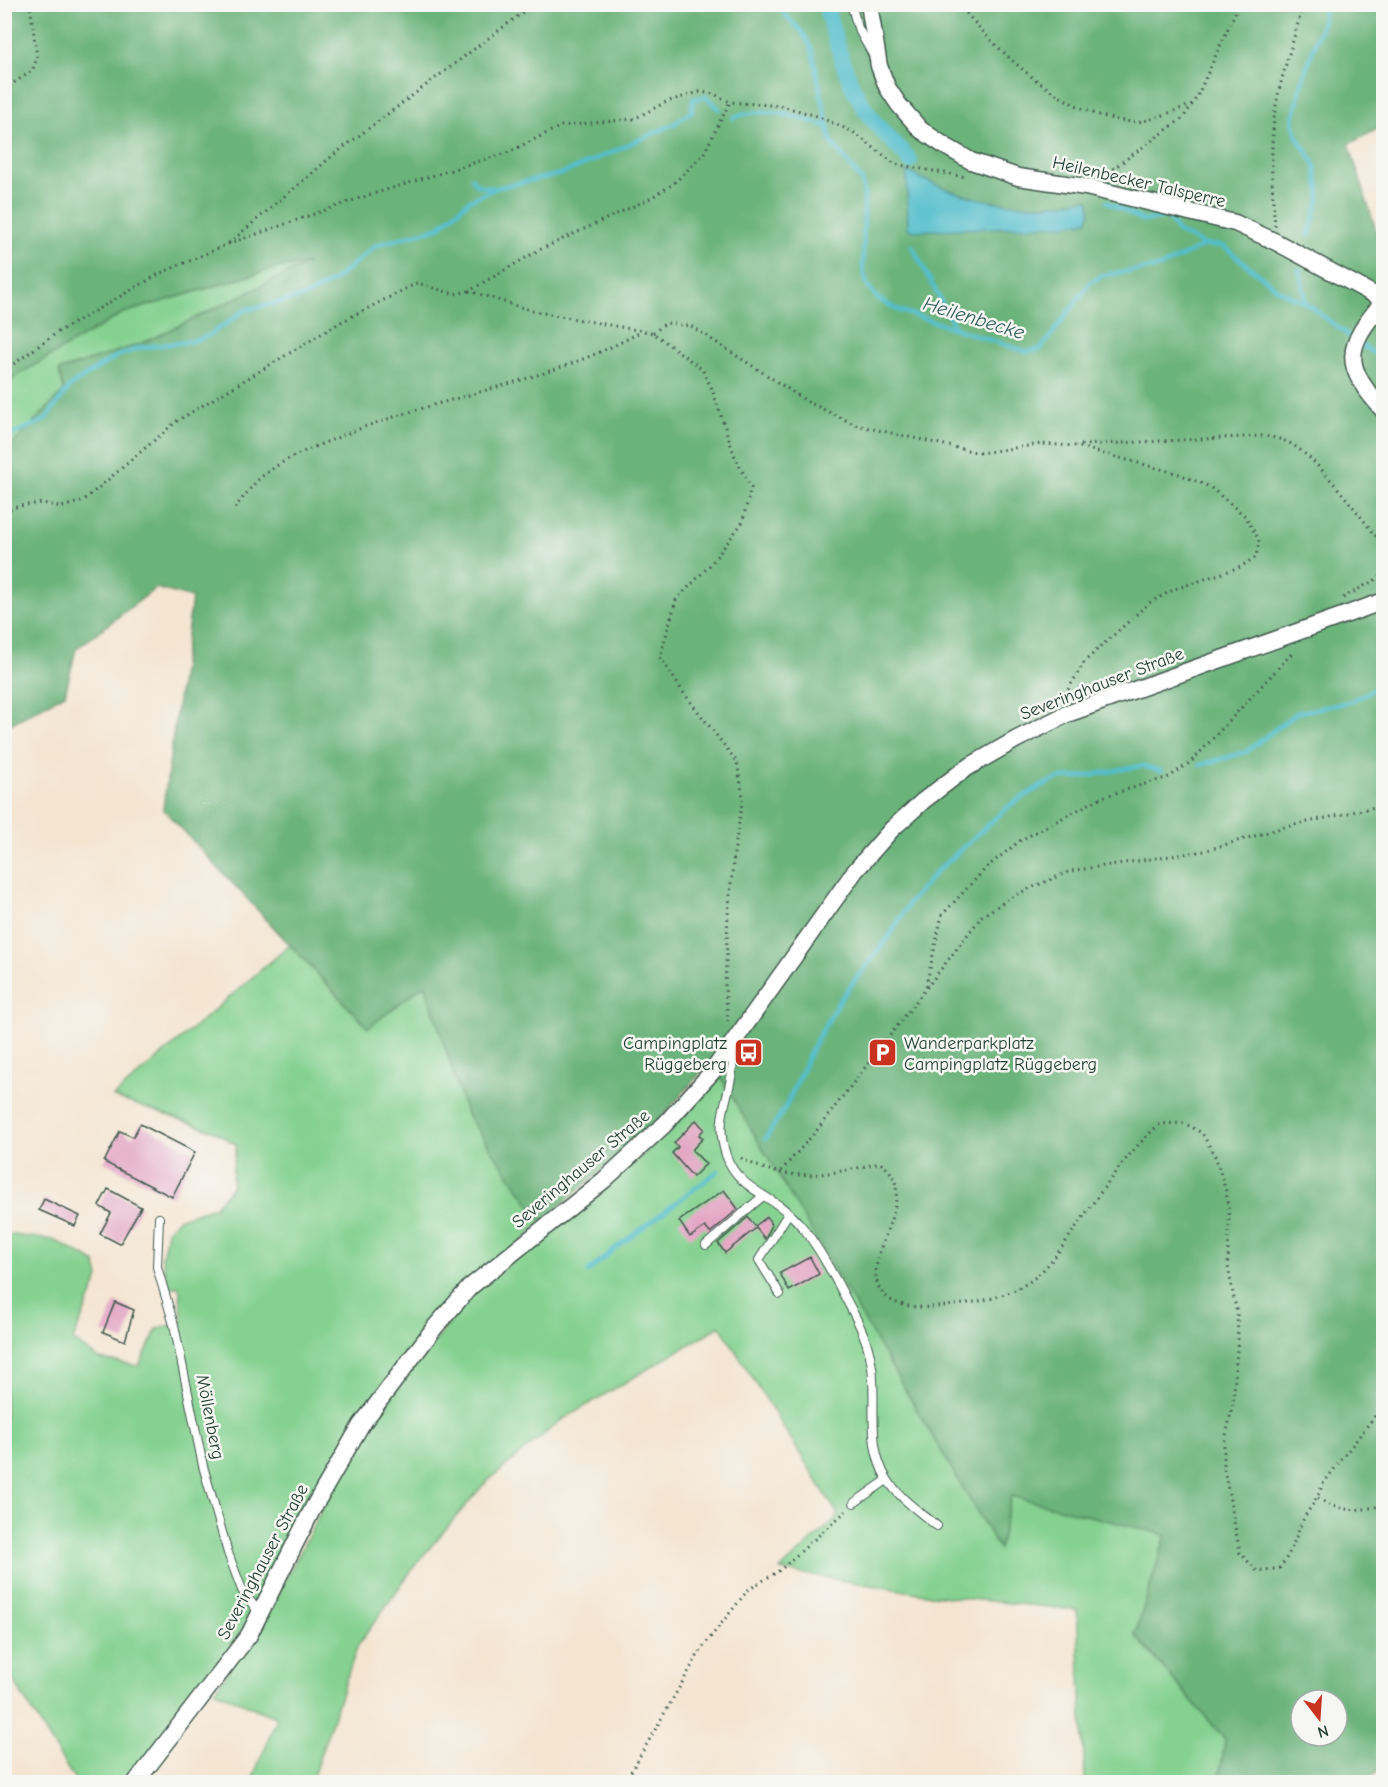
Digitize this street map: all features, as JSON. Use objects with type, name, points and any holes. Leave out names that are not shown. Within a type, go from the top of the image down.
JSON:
[{"type":"street","name":"Heilenbecker Talsperre","points":[[869,4],[879,66],[887,87],[921,130],[945,146],[971,160],[1018,177],[1086,187],[1235,223],[1276,242],[1383,300]]},
{"type":"street","points":[[1383,300],[1364,324],[1353,354],[1356,378],[1383,411]]},
{"type":"street","name":"Severinghauser Straße","points":[[136,1782],[234,1656],[260,1614],[313,1508],[351,1441],[435,1327],[470,1287],[604,1180],[664,1125],[731,1046],[855,872],[892,829],[964,769],[1067,714],[1383,601]]},
{"type":"lane","name":"Heilenbecker Talsperre","points":[[850,4],[858,28],[879,66]]},
{"type":"lane","points":[[731,1046],[734,1059],[732,1077],[722,1110],[720,1129],[725,1153],[735,1175],[800,1223],[851,1309],[866,1344],[873,1370],[877,1461],[900,1496],[936,1526]]},
{"type":"lane","points":[[706,1245],[763,1196]]},
{"type":"lane","points":[[780,1294],[759,1260],[788,1214]]},
{"type":"lane","name":"Möllenberg","points":[[159,1218],[156,1267],[174,1325],[203,1466],[242,1590],[260,1614]]},
{"type":"lane","points":[[854,1503],[888,1480]]},
{"type":"path","points":[[4,90],[32,71],[37,58],[30,4]]},
{"type":"path","points":[[228,244],[336,153],[534,4]]},
{"type":"path","points":[[959,4],[988,40],[1039,84],[1093,112],[1137,122],[1193,104]]},
{"type":"path","points":[[1086,187],[1157,139],[1183,118],[1193,104],[1239,4]]},
{"type":"path","points":[[1276,242],[1271,171],[1274,118],[1284,71],[1304,4]]},
{"type":"path","points":[[4,370],[58,332],[148,280],[228,244],[360,198],[509,152],[561,126],[634,118],[666,102],[699,92],[714,93],[730,102],[782,106],[817,116],[842,125],[895,165],[978,179]]},
{"type":"path","points":[[4,511],[19,506],[43,503],[63,507],[82,501],[177,421],[341,322],[417,283],[454,294],[469,291],[539,250],[649,199],[673,184],[703,155],[730,102]]},
{"type":"path","points":[[469,291],[533,311],[653,333],[702,369],[712,390],[735,458],[751,488],[742,523],[711,564],[676,600],[660,657],[737,762],[743,797],[728,914],[725,987],[731,1046]]},
{"type":"path","points":[[653,333],[666,323],[691,326],[808,402],[856,425],[980,453],[1041,444],[1076,446],[1262,436],[1285,441],[1303,452],[1316,465],[1383,546]]},
{"type":"path","points":[[235,508],[260,479],[304,452],[353,430],[571,362],[622,342],[641,331]]},
{"type":"path","points":[[1067,714],[1066,693],[1085,661],[1121,628],[1149,603],[1174,589],[1240,567],[1256,557],[1259,540],[1245,516],[1210,487],[1179,474],[1076,446]]},
{"type":"path","points":[[925,987],[942,915],[987,867],[1021,840],[1102,797],[1169,777],[1192,761],[1258,692],[1312,627]]},
{"type":"path","points":[[781,1171],[817,1130],[982,916],[1046,879],[1070,871],[1204,851],[1281,828],[1383,805]]},
{"type":"path","points":[[725,1153],[769,1172],[781,1171],[818,1176],[880,1163],[891,1170],[898,1185],[875,1276],[879,1292],[892,1301],[935,1307],[968,1303],[1001,1295],[1029,1282],[1053,1260],[1125,1160],[1160,1124],[1184,1123],[1202,1132],[1215,1156],[1226,1191],[1229,1214],[1228,1267],[1237,1314],[1238,1336],[1233,1404],[1224,1444],[1224,1468],[1240,1553],[1257,1571],[1280,1568],[1294,1548],[1303,1521],[1318,1498],[1322,1485],[1383,1404]]},
{"type":"path","points":[[1318,1498],[1337,1508],[1351,1510],[1383,1505]]},
{"type":"path","points":[[625,1782],[702,1648],[748,1590],[780,1570],[854,1503]]},
{"type":"green space","points":[[5,5],[1383,5],[1383,126],[1349,144],[1384,256],[1383,1766],[1365,1782],[1219,1782],[1225,1739],[1135,1635],[1166,1535],[1011,1496],[999,1549],[711,1061],[660,1119],[542,1222],[466,1113],[425,984],[368,1028],[163,809],[192,598],[156,588],[76,649],[65,694],[5,727],[5,452],[64,391],[59,371],[145,342],[309,263],[276,268],[123,313],[19,374],[5,387]]},
{"type":"green space","points":[[312,263],[145,343],[60,370],[64,391],[5,452],[5,387],[19,374],[123,313],[276,268]]},
{"type":"green space","points":[[290,945],[368,1028],[425,983],[466,1113],[542,1222],[410,1350],[250,1619],[225,1657],[129,1782],[76,1782],[5,1667],[5,1234],[54,1240],[95,1262],[99,1277],[73,1340],[99,1359],[139,1366],[157,1329],[183,1322],[179,1286],[168,1289],[162,1258],[167,1231],[178,1219],[214,1207],[232,1187],[237,1145],[214,1131],[113,1097]]},
{"type":"green space","points":[[719,1074],[999,1548],[1011,1496],[1166,1535],[1135,1635],[1225,1739],[1219,1782],[1085,1782],[1077,1610],[931,1595],[780,1570],[839,1516],[720,1326],[560,1421],[483,1485],[416,1564],[358,1645],[311,1782],[251,1782],[277,1718],[215,1691],[276,1598],[361,1435],[476,1290],[614,1182],[690,1110]]},
{"type":"water","points":[[907,171],[941,187],[997,202],[1035,205],[1087,199],[1090,202],[1090,214],[1087,221],[1066,225],[912,231],[908,228]]},
{"type":"building","points":[[696,1120],[704,1129],[699,1135],[703,1138],[692,1150],[706,1164],[693,1177],[672,1153],[678,1147],[674,1143]]},
{"type":"building","points":[[140,1124],[195,1152],[172,1197],[104,1162],[120,1131],[133,1137]]},
{"type":"building","points":[[108,1189],[141,1207],[120,1244],[100,1234],[111,1213],[99,1206]]},
{"type":"building","points":[[724,1190],[738,1209],[710,1233],[705,1227],[690,1237],[679,1221]]},
{"type":"building","points":[[44,1199],[80,1216],[75,1226],[39,1210]]},
{"type":"building","points":[[748,1217],[755,1226],[767,1217],[772,1225],[765,1239],[756,1228],[725,1253],[718,1243]]},
{"type":"building","points":[[810,1257],[819,1274],[789,1291],[780,1273]]},
{"type":"building","points":[[115,1302],[134,1310],[125,1341],[103,1332]]},
{"type":"waterway","name":"Heilenbecke","points":[[775,4],[803,33],[812,50],[831,142],[862,181],[864,196],[863,270],[867,285],[878,299],[898,310],[1027,352],[1041,349],[1090,283],[1103,275],[1160,267],[1205,245],[1223,246],[1280,291],[1306,303],[1353,339]]},
{"type":"waterway","points":[[825,4],[844,65],[856,94],[877,125],[910,161]]},
{"type":"waterway","points":[[1309,236],[1319,200],[1319,187],[1314,163],[1297,137],[1293,120],[1303,78],[1323,21],[1324,4]]},
{"type":"waterway","points":[[1354,4],[1376,9]]},
{"type":"waterway","points":[[4,438],[45,420],[71,385],[115,357],[139,348],[193,341],[210,335],[245,310],[306,296],[335,280],[376,245],[438,228],[470,200],[496,188],[561,174],[674,124],[692,111],[693,99],[706,97],[719,109]]},
{"type":"waterway","points":[[733,118],[745,114],[769,112],[793,116],[829,127]]},
{"type":"waterway","points":[[472,178],[476,185],[492,188]]},
{"type":"waterway","points":[[1107,202],[1144,221],[1167,216],[1178,232],[1205,245]]},
{"type":"waterway","points":[[912,246],[955,328]]},
{"type":"waterway","points":[[1299,269],[1306,303]]},
{"type":"waterway","name":"Heilenbecke","points":[[1360,344],[1384,360]]},
{"type":"waterway","points":[[1200,765],[1246,752],[1296,713],[1349,702],[1384,684]]},
{"type":"waterway","points":[[765,1139],[786,1106],[813,1046],[841,998],[888,938],[909,903],[937,871],[1010,805],[1041,786],[1060,778],[1082,777],[1143,766],[1161,771]]},
{"type":"waterway","points":[[588,1272],[612,1251],[718,1171]]},
{"type":"place","name":"Campingplatz Rüggeberg","points":[[748,1053]]},
{"type":"place","name":"Wanderparkplatz Campingplatz Rüggeberg","points":[[883,1053]]}]
